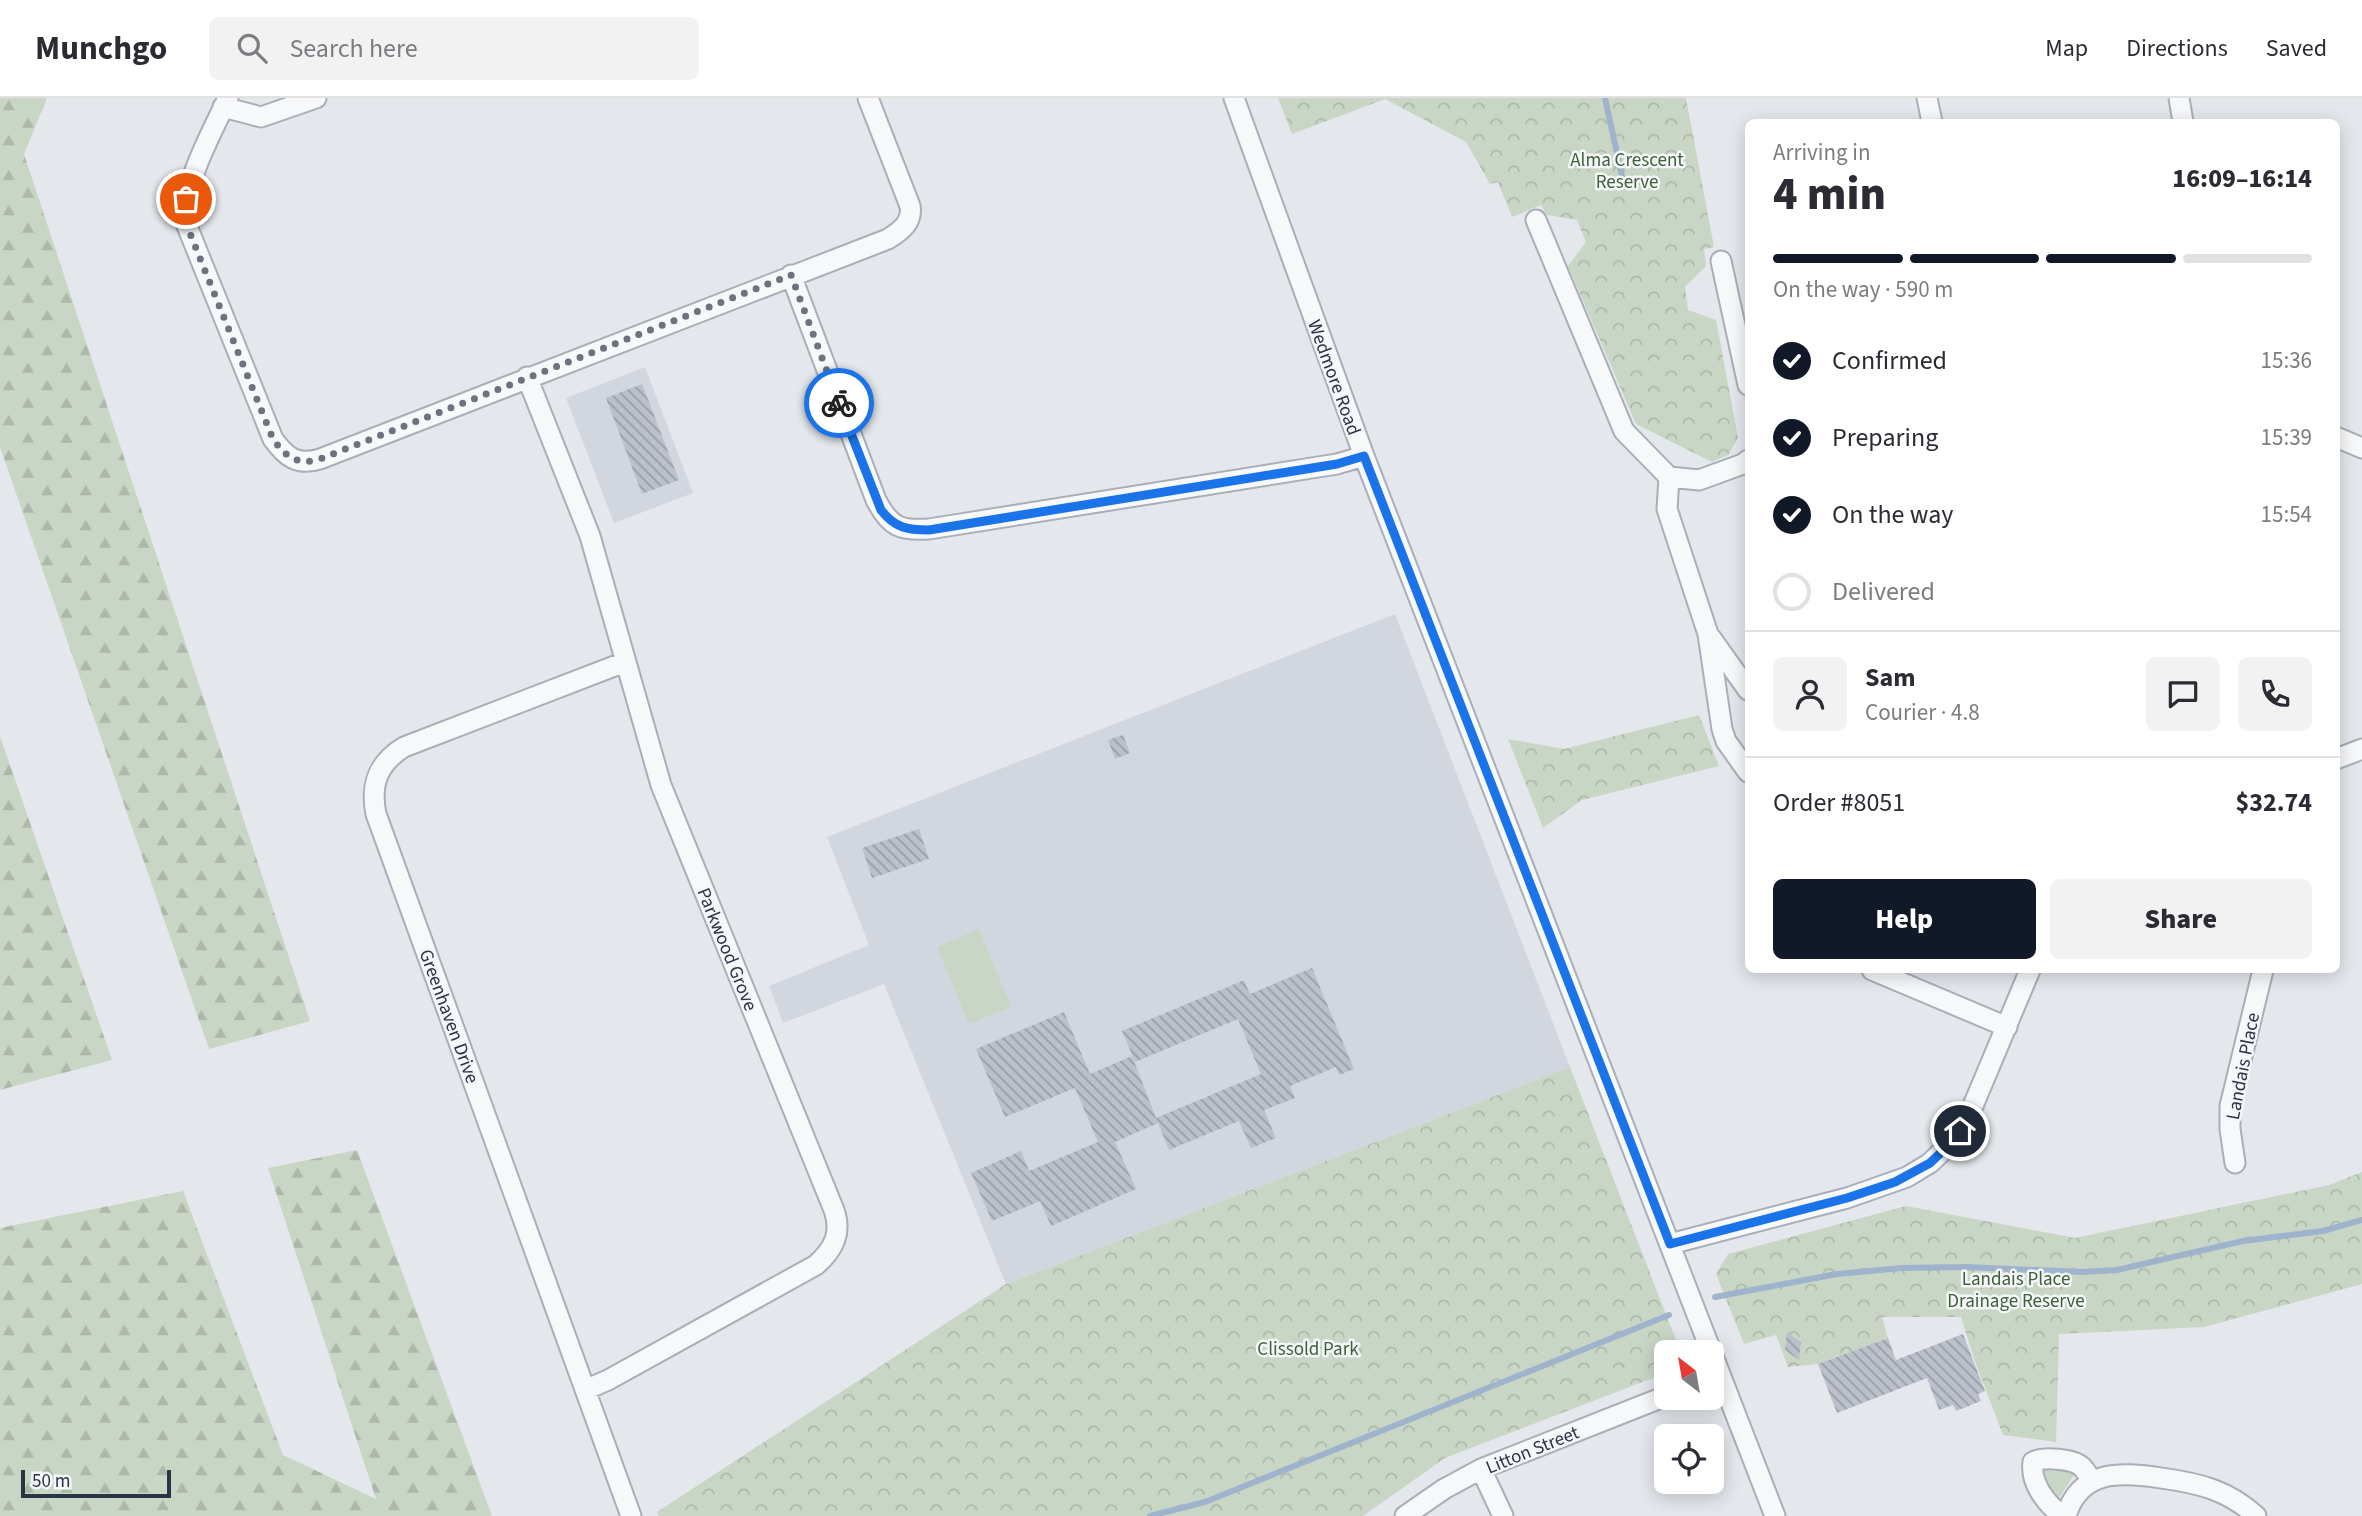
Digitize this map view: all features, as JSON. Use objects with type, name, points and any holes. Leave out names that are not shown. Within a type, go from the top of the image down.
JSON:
[{"type":"street","points":[[316,98],[261,117],[226,103],[192,180],[184,212],[187,226],[273,439],[287,456],[304,463],[888,239],[905,226],[912,214],[868,98]]},
{"type":"street","name":"Wedmore Road","points":[[1234,98],[1364,456],[1670,1244],[1703,1340]]},
{"type":"street","points":[[1927,98],[1931,119]]},
{"type":"street","points":[[2179,98],[2182,119]]},
{"type":"street","points":[[1536,220],[1624,431],[1669,477],[1699,480],[1745,462]]},
{"type":"street","points":[[1721,261],[1745,371]]},
{"type":"street","points":[[791,275],[876,500],[887,518],[900,527],[929,530],[1337,464],[1364,456]]},
{"type":"street","name":"Parkwood Grove","points":[[527,377],[590,536],[662,785],[834,1210],[839,1229],[827,1256],[816,1265],[608,1380],[585,1390]]},
{"type":"street","points":[[2340,439],[2362,448]]},
{"type":"street","points":[[1669,477],[1667,509],[1708,635],[1722,729],[1726,741],[1745,768]]},
{"type":"street","points":[[1708,635],[1745,686]]},
{"type":"street","name":"Greenhaven Drive","points":[[625,662],[404,747],[383,763],[373,787],[376,814],[631,1516]]},
{"type":"street","points":[[2340,757],[2362,749]]},
{"type":"street","points":[[1879,973],[2007,1027]]},
{"type":"street","points":[[1670,1244],[1847,1198],[1895,1182],[1918,1171],[1951,1143],[1967,1120],[2029,973]]},
{"type":"street","name":"Landais Place","points":[[2235,1163],[2230,1106],[2262,973]]},
{"type":"street","name":"Wedmore Road","points":[[1724,1396],[1775,1516]]},
{"type":"street","name":"Litton Street","points":[[1405,1516],[1444,1489],[1481,1469],[1654,1401]]},
{"type":"street","points":[[2092,1481],[2081,1466],[2075,1463],[2039,1458],[2033,1462],[2034,1474],[2043,1498],[2064,1516],[2075,1496],[2092,1481],[2117,1474],[2193,1482],[2233,1498],[2256,1516]]},
{"type":"street","points":[[1481,1469],[1503,1516]]},
{"type":"shaded area","points":[[645,367],[693,493],[614,523],[566,398]]},
{"type":"shaded area","points":[[1395,614],[1570,1067],[1006,1284],[884,984],[783,1023],[769,986],[869,945],[827,837]]},
{"type":"green space","points":[[0,98],[47,98],[24,154],[310,1021],[209,1049],[0,447]]},
{"type":"green space","name":"Alma Crescent Reserve","points":[[1278,98],[1686,98],[1714,247],[1704,249],[1706,266],[1685,287],[1688,310],[1716,320],[1738,438],[1728,455],[1712,462],[1636,424],[1568,266],[1586,242],[1577,220],[1547,215],[1541,205],[1512,217],[1498,182],[1490,184],[1466,142],[1385,99],[1292,134]]},
{"type":"green space","points":[[1699,715],[1719,766],[1582,800],[1543,828],[1508,739],[1564,749]]},
{"type":"green space","points":[[0,736],[112,1060],[0,1090]]},
{"type":"green space","points":[[979,929],[1011,1007],[969,1024],[937,947]]},
{"type":"green space","name":"Clissold Park","points":[[1570,1067],[1676,1340],[1654,1340],[1654,1378],[1445,1458],[1363,1516],[659,1516],[657,1512],[1006,1284]]},
{"type":"green space","points":[[357,1150],[492,1516],[0,1516],[0,1228],[183,1191],[283,1455],[376,1499],[268,1168]]},
{"type":"green space","name":"Landais Place Drainage Reserve","points":[[2362,1172],[2362,1284],[2204,1327],[2059,1334],[2056,1442],[2003,1435],[1961,1317],[1882,1317],[1888,1338],[1818,1364],[1788,1367],[1776,1335],[1744,1344],[1716,1274],[1728,1254],[1906,1206],[2075,1238],[2329,1185]]},
{"type":"green space","points":[[2046,1468],[2072,1472],[2074,1475],[2059,1498],[2051,1496],[2043,1474]]},
{"type":"building","points":[[642,384],[679,480],[642,494],[606,398]]},
{"type":"building","points":[[1123,735],[1130,753],[1115,759],[1108,740]]},
{"type":"building","points":[[919,829],[929,859],[872,878],[862,848]]},
{"type":"building","points":[[1312,968],[1354,1069],[1339,1075],[1336,1067],[1290,1086],[1295,1098],[1264,1110],[1276,1138],[1251,1148],[1239,1121],[1169,1150],[1156,1118],[1261,1074],[1238,1019],[1135,1062],[1122,1031],[1244,980],[1250,994]]},
{"type":"building","points":[[1064,1012],[1090,1074],[1132,1056],[1158,1123],[1115,1142],[1136,1189],[1051,1226],[1040,1201],[992,1221],[971,1173],[1021,1151],[1029,1171],[1098,1142],[1075,1088],[1005,1117],[976,1049]]},
{"type":"building","points":[[1787,1332],[1801,1343],[1799,1360],[1785,1350]]},
{"type":"building","points":[[1963,1334],[1985,1391],[1978,1394],[1981,1401],[1956,1411],[1953,1405],[1939,1410],[1927,1378],[1837,1413],[1818,1364],[1888,1338],[1896,1360]]},
{"type":"waterway","points":[[1605,98],[1623,181]]},
{"type":"waterway","points":[[1715,1297],[1837,1274],[1902,1268],[1966,1267],[2081,1272],[2117,1270],[2243,1241],[2323,1231],[2362,1220]]},
{"type":"waterway","points":[[1150,1516],[1205,1502],[1669,1315]]},
{"type":"way so far","points":[[186,199],[184,212],[187,226],[273,439],[287,456],[298,462],[309,463],[320,459],[791,275],[839,403]]},
{"type":"route","points":[[839,403],[881,510],[892,523],[908,530],[929,530],[1337,464],[1364,456],[1670,1244],[1847,1198],[1895,1182],[1930,1163],[1960,1131]]}]
